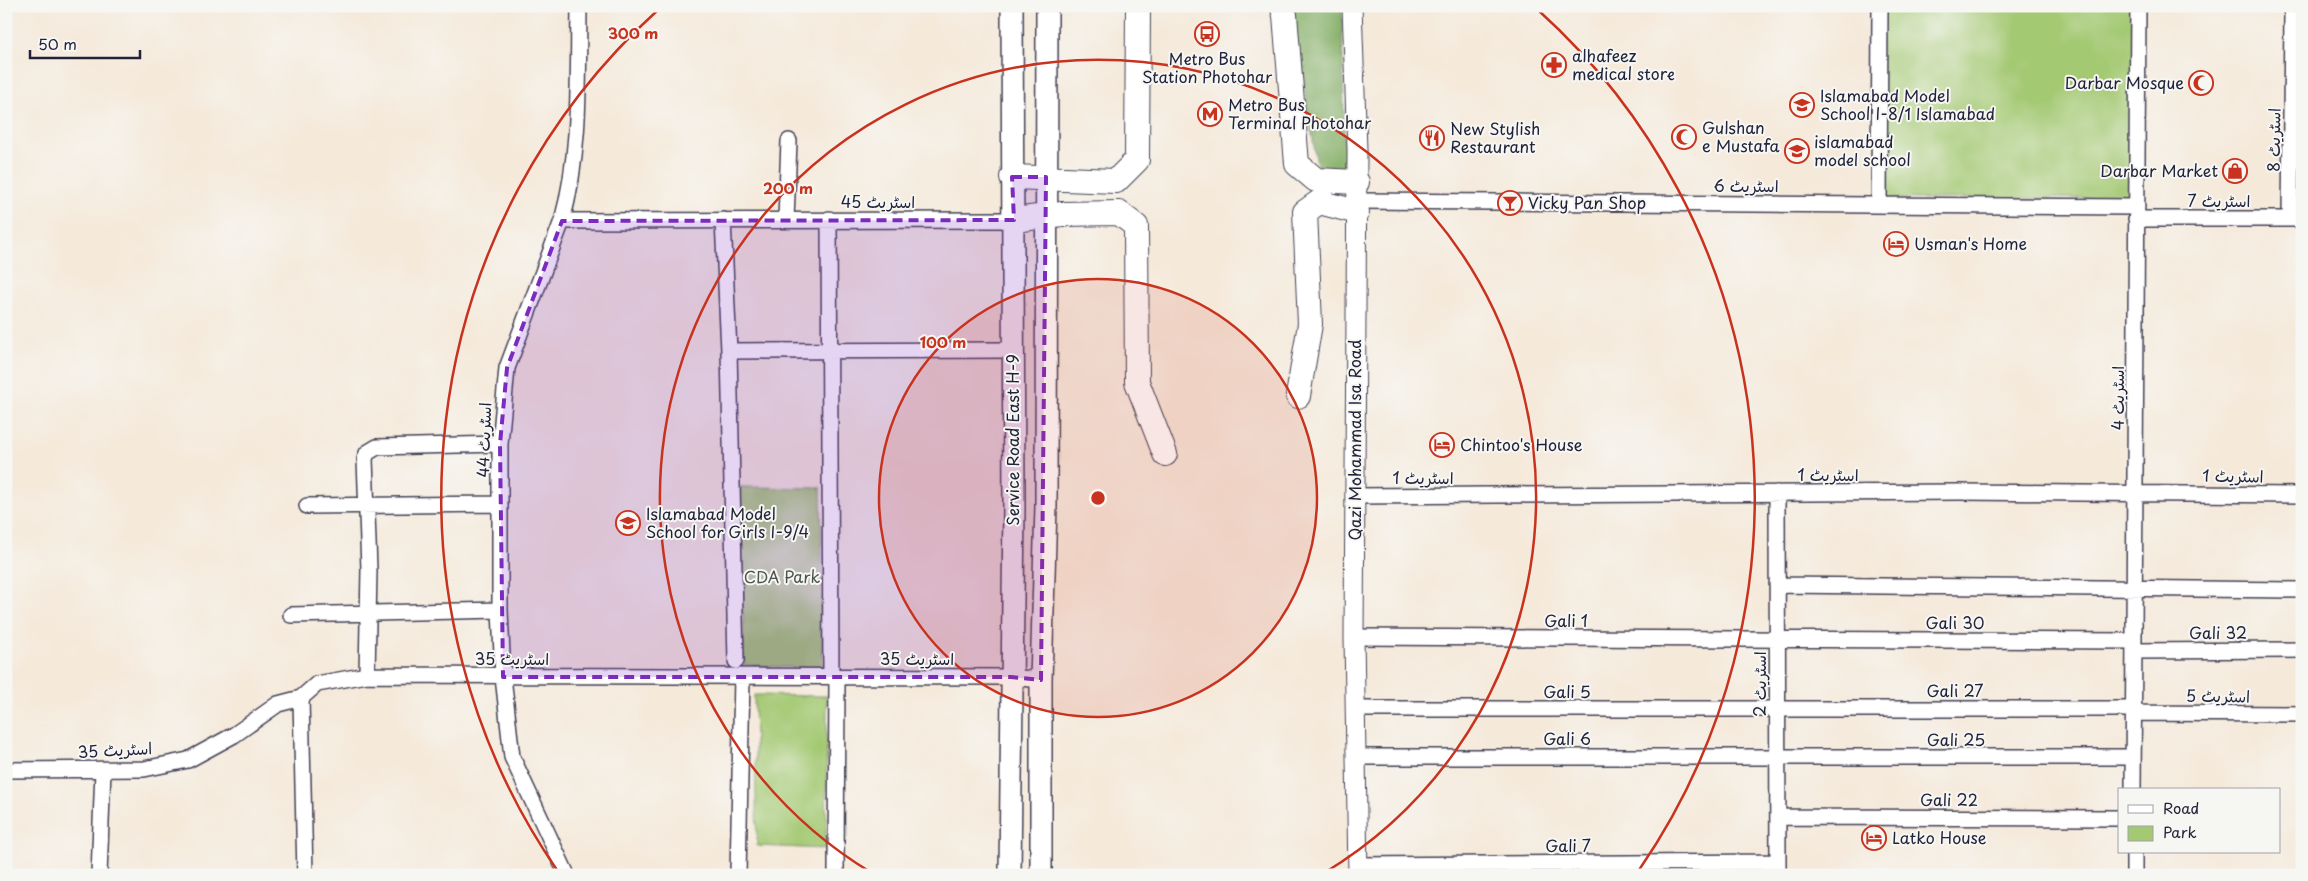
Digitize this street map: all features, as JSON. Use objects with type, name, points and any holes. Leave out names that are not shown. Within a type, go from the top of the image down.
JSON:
[{"type":"main road","name":"Service Road East H-9","points":[[1010,875],[1014,506],[1012,6]]},
{"type":"main road","name":"Service Road East H-9","points":[[1041,875],[1041,680],[1046,506],[1047,6]]},
{"type":"main road","points":[[1012,177],[1116,181],[1137,160],[1138,6]]},
{"type":"main road","points":[[1282,6],[1285,15],[1297,164],[1316,180],[1357,198]]},
{"type":"main road","points":[[1298,396],[1310,324],[1304,212],[1319,202],[1357,198]]},
{"type":"main road","points":[[1014,220],[1046,216],[1119,213],[1136,226],[1137,382],[1165,454]]},
{"type":"main road","points":[[1014,506],[1046,506]]},
{"type":"street","name":"اسٹریٹ 44","points":[[567,875],[512,757],[503,677],[500,610],[500,444],[507,368],[562,221],[568,198],[576,130],[579,6]]},
{"type":"street","name":"Qazi Mohammad Isa Road","points":[[1352,6],[1357,198],[1354,638],[1358,870]]},
{"type":"street","points":[[1879,205],[1880,6]]},
{"type":"street","name":"اسٹریٹ 4","points":[[2134,788],[2133,588],[2138,6]]},
{"type":"street","name":"اسٹریٹ 8","points":[[2290,6],[2292,14],[2296,218]]},
{"type":"street","points":[[786,220],[789,140]]},
{"type":"street","name":"اسٹریٹ 6","points":[[1357,198],[1879,205],[2137,213]]},
{"type":"street","name":"اسٹریٹ 7","points":[[2137,213],[2296,218]]},
{"type":"street","points":[[829,219],[836,875]]},
{"type":"street","points":[[723,220],[729,351],[736,661]]},
{"type":"street","name":"اسٹریٹ 45","points":[[562,221],[1014,220]]},
{"type":"street","points":[[729,351],[1013,350]]},
{"type":"street","points":[[367,675],[369,611],[365,459],[371,450],[377,447],[500,444]]},
{"type":"street","name":"اسٹریٹ 1","points":[[1354,496],[2135,492],[2302,495]]},
{"type":"street","name":"اسٹریٹ 2","points":[[1777,493],[1778,868]]},
{"type":"street","points":[[307,506],[367,507],[500,504]]},
{"type":"street","points":[[1777,585],[2302,590]]},
{"type":"street","points":[[291,615],[369,611],[500,610]]},
{"type":"street","name":"Gali 1","points":[[1354,638],[1777,639]]},
{"type":"street","name":"Gali 30","points":[[1777,639],[2134,646]]},
{"type":"street","name":"Gali 32","points":[[2134,646],[2302,650]]},
{"type":"street","name":"اسٹریٹ 35","points":[[6,770],[144,769],[188,760],[234,735],[278,704],[300,698],[317,684],[367,675],[503,677],[1011,677],[1041,680]]},
{"type":"street","points":[[738,875],[742,677]]},
{"type":"street","points":[[300,698],[304,875]]},
{"type":"street","name":"Gali 5","points":[[1356,709],[1778,709]]},
{"type":"street","name":"Gali 27","points":[[1778,709],[2133,711]]},
{"type":"street","name":"اسٹریٹ 5","points":[[2133,711],[2302,714]]},
{"type":"street","name":"Gali 6","points":[[1356,757],[1778,757]]},
{"type":"street","name":"Gali 25","points":[[1778,757],[2133,757]]},
{"type":"street","points":[[99,875],[103,770]]},
{"type":"street","name":"Gali 22","points":[[1778,817],[2118,818]]},
{"type":"street","points":[[2134,854],[2134,875]]},
{"type":"street","name":"Gali 7","points":[[1358,870],[1778,868]]},
{"type":"highlighted area","points":[[1012,177],[1046,177],[1041,680],[1011,677],[503,677],[500,444],[507,368],[562,221],[1014,220]]},
{"type":"green space","points":[[1291,6],[1342,6],[1345,172],[1317,165]]},
{"type":"green space","points":[[1881,6],[2138,6],[2133,198],[1882,199]]},
{"type":"green space","name":"CDA Park","points":[[740,487],[821,488],[823,669],[744,665]]},
{"type":"green space","points":[[754,695],[827,696],[826,849],[757,846]]},
{"type":"place","name":"Metro Bus Station Photohar","points":[[1207,34]]},
{"type":"place","name":"alhafeez medical store","points":[[1554,65]]},
{"type":"place","name":"Darbar Mosque","points":[[2201,83]]},
{"type":"place","name":"Islamabad Model School I-8/1 Islamabad","points":[[1802,105]]},
{"type":"place","name":"Metro Bus Terminal Photohar","points":[[1210,114]]},
{"type":"place","name":"Gulshan e Mustafa","points":[[1684,137]]},
{"type":"place","name":"New Stylish Restaurant","points":[[1432,138]]},
{"type":"place","name":"islamabad model school","points":[[1797,151]]},
{"type":"place","name":"Darbar Market","points":[[2235,171]]},
{"type":"place","name":"Vicky Pan Shop","points":[[1510,203]]},
{"type":"place","name":"Usman's Home","points":[[1896,244]]},
{"type":"place","name":"Chintoo's House","points":[[1442,445]]},
{"type":"place","name":"Islamabad Model School for Girls I-9/4","points":[[628,523]]},
{"type":"place","name":"Latko House","points":[[1874,838]]}]
